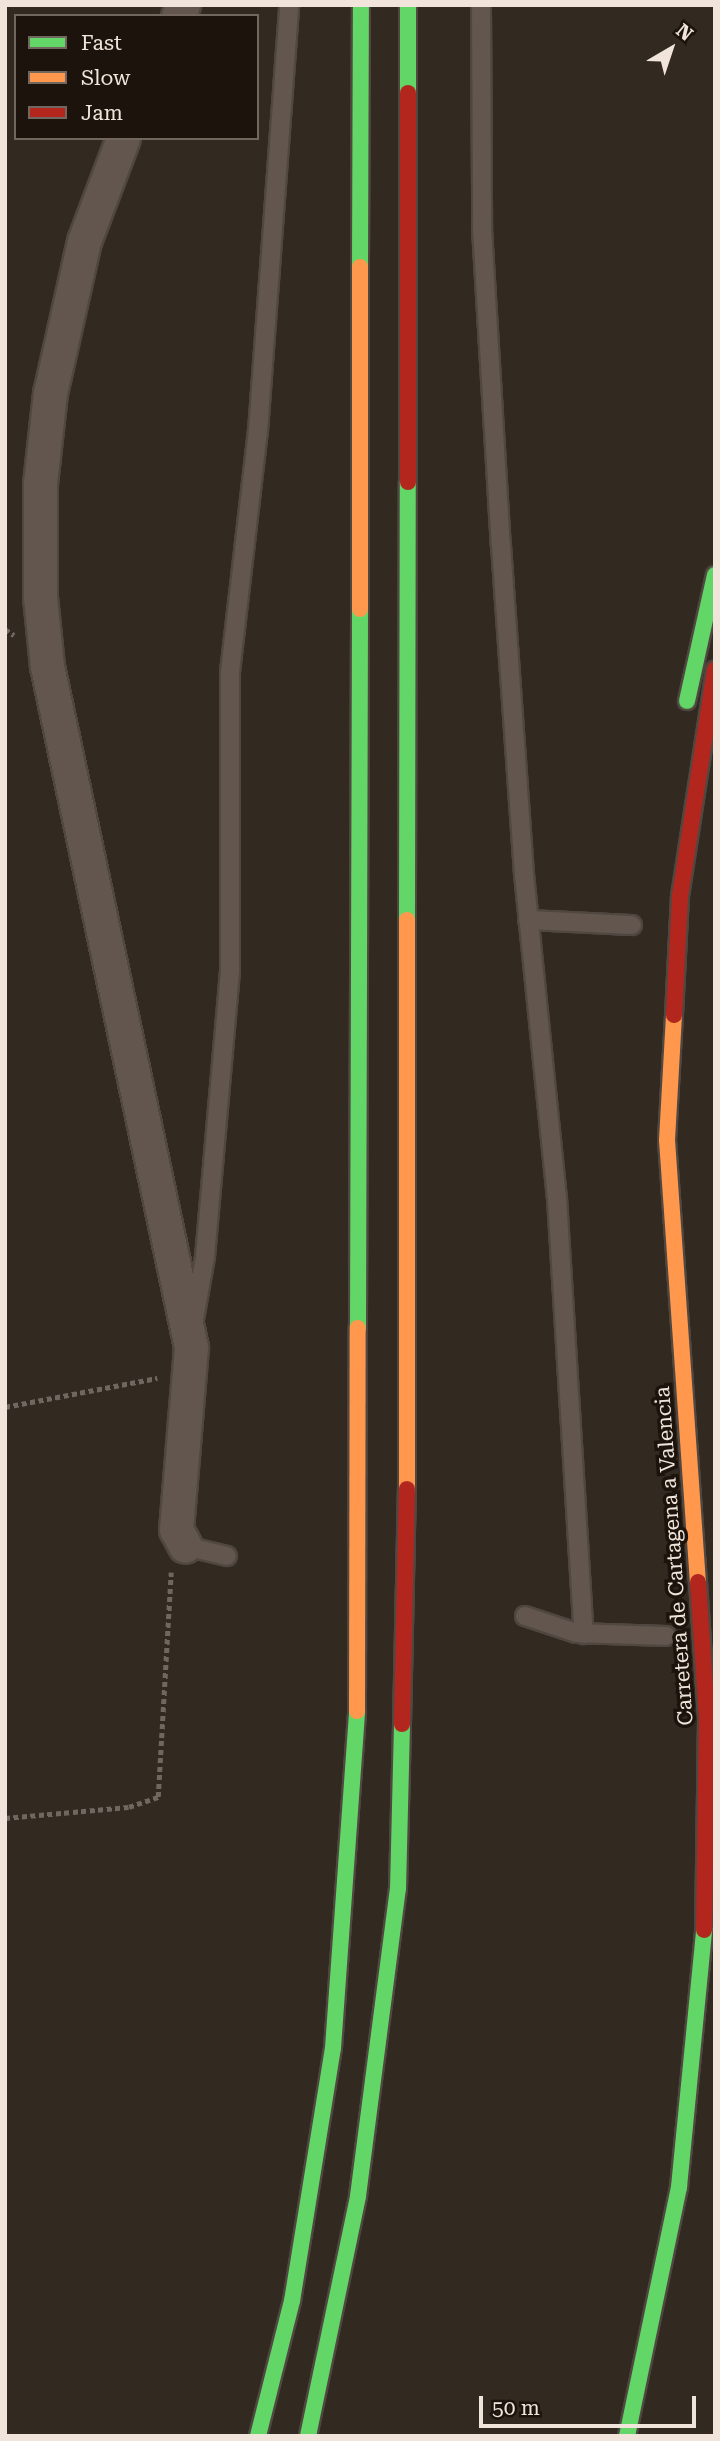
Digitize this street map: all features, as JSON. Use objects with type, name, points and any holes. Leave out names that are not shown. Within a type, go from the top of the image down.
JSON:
[{"type":"highway","points":[[258,2436],[292,2301],[333,2048],[356,1710],[361,5]]},
{"type":"highway","points":[[309,2436],[359,2196],[398,1889],[407,1523],[408,5]]},
{"type":"highway","points":[[683,726],[715,575]]},
{"type":"highway","name":"Carretera de Cartagena a Valencia","points":[[628,2436],[679,2187],[705,1934],[707,1719],[667,1140],[673,990],[692,798],[715,670]]},
{"type":"highway","points":[[650,1099],[652,1193]]},
{"type":"highway","points":[[660,1310],[683,1382]]},
{"type":"street","points":[[122,140],[84,241],[50,393],[40,483],[42,640],[189,1335],[189,1372],[176,1530],[185,1546]]},
{"type":"lane","points":[[189,1335],[202,1280],[228,1010],[229,671],[259,418],[289,5]]},
{"type":"lane","points":[[481,5],[482,229],[528,920],[557,1198],[584,1634]]},
{"type":"lane","points":[[528,920],[632,925]]},
{"type":"lane","points":[[185,1546],[227,1556]]},
{"type":"lane","points":[[525,1616],[584,1634],[666,1636]]},
{"type":"path","points":[[5,1407],[189,1372]]},
{"type":"path","points":[[5,1818],[129,1807],[158,1797],[171,1560],[185,1546]]},
{"type":"traffic: fast","points":[[360,267],[361,5]]},
{"type":"traffic: fast","points":[[408,5],[408,93]]},
{"type":"traffic: fast","points":[[407,920],[408,482]]},
{"type":"traffic: fast","points":[[687,701],[715,575]]},
{"type":"traffic: fast","points":[[358,1328],[360,609]]},
{"type":"traffic: fast","points":[[258,2436],[292,2301],[333,2048],[357,1711]]},
{"type":"traffic: fast","points":[[308,2436],[358,2196],[398,1889],[402,1724]]},
{"type":"traffic: fast","points":[[627,2436],[679,2187],[704,1930]]},
{"type":"traffic: slow","points":[[360,267],[360,609]]},
{"type":"traffic: slow","points":[[407,920],[407,1489]]},
{"type":"traffic: slow","points":[[674,1015],[667,1140],[698,1582]]},
{"type":"traffic: slow","points":[[357,1711],[358,1328]]},
{"type":"traffic: jam","points":[[408,93],[408,482]]},
{"type":"traffic: jam","points":[[674,1015],[680,896],[715,670]]},
{"type":"traffic: jam","points":[[402,1724],[407,1489]]},
{"type":"traffic: jam","points":[[698,1582],[707,1719],[704,1930]]}]
